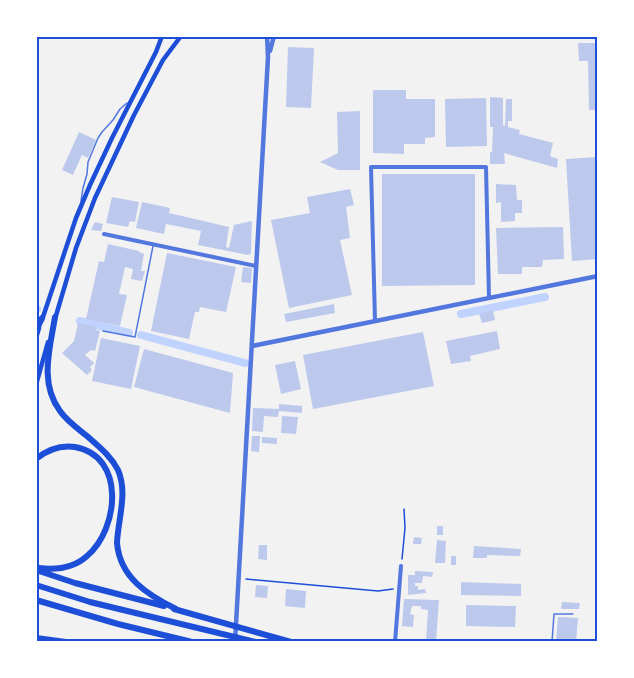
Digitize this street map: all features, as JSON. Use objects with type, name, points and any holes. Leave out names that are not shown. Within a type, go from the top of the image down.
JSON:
[{"type":"highway","points":[[55,317],[48,364],[48,380],[54,402],[64,416],[106,453],[117,470],[122,485],[122,496],[117,543],[123,566],[141,588],[176,609]]},
{"type":"highway","points":[[36,331],[42,318]]},
{"type":"highway","points":[[36,459],[57,448],[80,448],[91,453],[106,469],[110,479],[112,506],[109,520],[96,546],[87,556],[63,568],[36,568]]},
{"type":"highway","points":[[36,568],[75,584],[176,609],[291,642]]},
{"type":"highway","points":[[36,585],[90,602],[256,642]]},
{"type":"highway","points":[[36,600],[118,624],[192,642]]},
{"type":"highway","points":[[36,639],[66,642]]},
{"type":"main road","points":[[36,338],[80,208],[111,138],[162,36]]},
{"type":"main road","points":[[36,385],[76,248],[95,198],[163,60],[181,36]]},
{"type":"street","points":[[235,642],[268,57],[267,36]]},
{"type":"street","points":[[268,57],[274,36]]},
{"type":"street","points":[[375,321],[371,168],[486,167],[489,298]]},
{"type":"street","points":[[104,234],[256,266]]},
{"type":"street","points":[[252,346],[598,276]]},
{"type":"street","points":[[395,642],[401,566]]},
{"type":"lane","points":[[80,208],[88,162],[98,138],[120,109],[130,101]]},
{"type":"lane","points":[[102,332],[135,337],[153,245]]},
{"type":"lane","points":[[552,642],[554,614],[573,614]]},
{"type":"path","points":[[401,566],[405,528],[404,509]]},
{"type":"path","points":[[239,579],[378,591],[400,588]]},
{"type":"building","points":[[578,43],[598,43],[598,110],[589,110],[588,61],[579,61]]},
{"type":"building","points":[[288,47],[314,48],[311,108],[286,107]]},
{"type":"building","points":[[373,90],[406,90],[406,99],[435,99],[435,137],[425,138],[425,144],[404,144],[404,154],[373,153]]},
{"type":"building","points":[[490,97],[503,98],[503,125],[505,126],[506,99],[512,99],[512,121],[508,121],[508,127],[520,130],[519,134],[553,143],[550,156],[558,159],[557,168],[504,153],[505,164],[490,164],[493,127],[490,127]]},
{"type":"building","points":[[486,98],[487,146],[446,147],[445,99]]},
{"type":"building","points":[[360,111],[360,170],[338,170],[320,162],[338,153],[337,112]]},
{"type":"building","points":[[79,132],[96,140],[88,158],[82,155],[73,175],[62,170]]},
{"type":"building","points":[[598,157],[598,259],[572,261],[566,159]]},
{"type":"building","points":[[382,174],[475,174],[475,285],[382,286]]},
{"type":"building","points":[[496,184],[516,185],[517,200],[522,200],[522,213],[515,213],[515,221],[501,222],[501,202],[496,203]]},
{"type":"building","points":[[350,189],[354,205],[346,207],[350,238],[340,240],[352,295],[289,308],[271,220],[310,213],[307,197]]},
{"type":"building","points":[[112,197],[139,202],[135,222],[130,221],[128,227],[106,223]]},
{"type":"building","points":[[142,202],[170,208],[169,213],[229,227],[226,247],[229,248],[234,225],[252,221],[251,254],[198,245],[201,231],[166,224],[164,234],[136,228]]},
{"type":"building","points":[[95,222],[103,224],[101,231],[91,230]]},
{"type":"building","points":[[563,227],[564,259],[543,260],[542,267],[522,267],[522,274],[498,274],[496,228]]},
{"type":"building","points":[[108,244],[144,254],[141,271],[145,271],[142,281],[131,279],[133,269],[125,267],[119,294],[127,295],[120,326],[86,319],[99,261],[104,262]]},
{"type":"building","points":[[167,253],[236,267],[226,312],[200,307],[199,312],[195,312],[189,339],[151,331]]},
{"type":"building","points":[[243,267],[252,268],[251,283],[241,282]]},
{"type":"building","points":[[334,304],[335,313],[286,322],[284,314]]},
{"type":"building","points":[[493,310],[495,320],[482,323],[479,314]]},
{"type":"building","points":[[78,323],[97,327],[96,330],[100,331],[95,351],[91,350],[85,355],[94,363],[87,375],[62,353],[74,341]]},
{"type":"building","points":[[497,331],[500,349],[470,356],[471,361],[451,364],[446,341]]},
{"type":"building","points":[[423,332],[434,386],[313,409],[303,355]]},
{"type":"building","points":[[101,338],[140,346],[131,389],[92,381]]},
{"type":"building","points":[[144,349],[233,373],[230,413],[134,387]]},
{"type":"building","points":[[295,361],[301,389],[281,394],[275,365]]},
{"type":"building","points":[[279,404],[302,406],[302,413],[279,411],[278,417],[264,416],[263,432],[252,431],[253,408],[279,409]]},
{"type":"building","points":[[282,416],[298,417],[296,434],[281,433]]},
{"type":"building","points":[[252,436],[260,436],[259,452],[251,451]]},
{"type":"building","points":[[262,437],[277,438],[277,444],[262,443]]},
{"type":"building","points":[[437,526],[443,526],[443,535],[437,535]]},
{"type":"building","points":[[414,537],[422,538],[421,544],[413,544]]},
{"type":"building","points":[[437,540],[446,541],[445,563],[435,563]]},
{"type":"building","points":[[259,545],[267,545],[267,560],[258,559]]},
{"type":"building","points":[[474,546],[521,549],[520,556],[487,555],[487,558],[473,558]]},
{"type":"building","points":[[451,556],[456,556],[456,565],[451,565]]},
{"type":"building","points":[[415,571],[433,572],[432,577],[423,576],[422,583],[415,583],[418,590],[425,589],[426,593],[408,595],[408,575],[415,575]]},
{"type":"building","points":[[461,582],[521,584],[521,596],[461,595]]},
{"type":"building","points":[[256,585],[268,586],[267,598],[255,597]]},
{"type":"building","points":[[286,589],[306,591],[305,608],[285,606]]},
{"type":"building","points":[[404,599],[439,600],[436,642],[426,642],[428,610],[421,609],[421,606],[412,606],[410,614],[414,615],[413,627],[402,626]]},
{"type":"building","points":[[562,602],[580,603],[579,609],[561,609]]},
{"type":"building","points":[[466,605],[516,606],[515,627],[466,626]]},
{"type":"building","points":[[558,617],[578,618],[576,642],[556,642]]},
{"type":"waterway","points":[[461,314],[545,297]]},
{"type":"waterway","points":[[80,321],[129,333]]},
{"type":"waterway","points":[[141,335],[245,363]]}]
